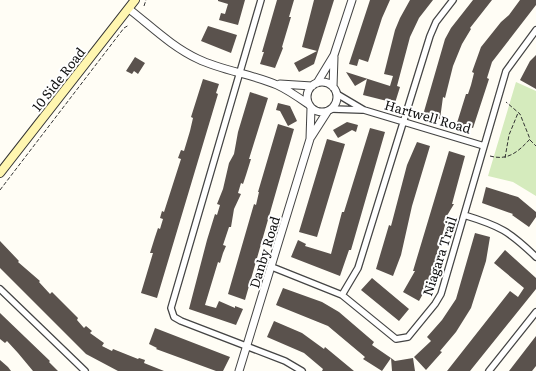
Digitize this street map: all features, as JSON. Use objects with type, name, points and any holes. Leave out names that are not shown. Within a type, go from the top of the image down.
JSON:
[{"type":"main road","name":"10 Side Road","points":[[0,173],[135,0]]},
{"type":"street","points":[[261,0],[171,308],[174,317],[181,321],[285,361],[302,371]]},
{"type":"street","points":[[310,106],[308,93],[334,55],[352,0]]},
{"type":"street","points":[[342,295],[358,268],[430,36],[436,22],[453,0]]},
{"type":"street","points":[[129,9],[175,46],[190,55],[210,64],[276,84],[293,93],[319,112],[329,111],[337,103],[337,94],[333,87],[326,83],[276,84]]},
{"type":"street","name":"Niagara Trail","points":[[272,267],[342,295],[396,339],[408,337],[438,299],[506,71],[536,30]]},
{"type":"street","points":[[333,87],[334,55]]},
{"type":"street","name":"Hartwell Road","points":[[337,94],[364,110],[484,146]]},
{"type":"street","name":"Danby Road","points":[[239,371],[248,347],[310,139],[310,106]]},
{"type":"street","name":"Hartwell Road","points":[[329,111],[364,110]]},
{"type":"street","name":"Danby Road","points":[[310,139],[329,111]]},
{"type":"street","points":[[464,215],[499,226],[518,240],[536,257]]},
{"type":"street","points":[[0,289],[85,371]]},
{"type":"street","points":[[489,371],[536,312]]},
{"type":"path","points":[[144,6],[146,0]]},
{"type":"path","points":[[0,190],[124,28],[129,25]]},
{"type":"path","points":[[506,102],[519,112],[524,120],[530,139],[536,146]]},
{"type":"path","points":[[505,158],[509,134],[519,112]]},
{"type":"path","points":[[490,156],[505,158],[517,152],[530,139]]},
{"type":"green space","points":[[516,82],[536,91],[536,196],[513,182],[488,176]]},
{"type":"building","points":[[218,0],[245,0],[238,25],[219,20],[221,13],[225,14],[228,4]]},
{"type":"building","points":[[277,0],[294,0],[283,48],[275,68],[260,64]]},
{"type":"building","points":[[314,0],[334,0],[314,64],[299,72],[294,63],[317,51],[302,47]]},
{"type":"building","points":[[370,0],[390,0],[382,18],[368,62],[359,59],[357,66],[349,64]]},
{"type":"building","points":[[410,0],[433,0],[419,18],[410,37],[397,86],[400,87],[395,103],[363,95],[367,79],[355,86],[346,72],[390,86],[393,76],[384,74],[395,30]]},
{"type":"building","points":[[473,0],[492,0],[470,28],[471,29],[462,44],[453,66],[445,98],[443,97],[440,119],[423,115],[445,39],[451,28]]},
{"type":"building","points":[[520,0],[536,0],[536,5],[492,62],[487,78],[489,79],[473,128],[457,123],[466,94],[468,94],[471,85],[474,73],[472,72],[481,47]]},
{"type":"building","points":[[208,26],[237,35],[231,53],[201,41]]},
{"type":"building","points":[[536,55],[536,89],[520,80],[530,61]]},
{"type":"building","points":[[135,57],[145,63],[138,74],[134,71],[132,74],[126,71]]},
{"type":"building","points":[[203,79],[219,84],[216,93],[218,94],[157,298],[141,293],[153,253],[150,253],[158,228],[160,229],[163,219],[160,218],[162,211],[164,212],[181,159],[178,158],[181,150],[184,151],[193,118],[191,117]]},
{"type":"building","points":[[250,92],[268,98],[249,159],[251,159],[246,175],[243,184],[241,183],[238,193],[241,194],[234,209],[231,227],[229,227],[223,245],[226,246],[220,263],[218,262],[205,305],[216,308],[219,301],[235,308],[235,306],[243,309],[236,325],[189,309],[207,240],[215,214],[217,215],[220,205],[217,204],[223,189],[229,163],[234,154],[238,132]]},
{"type":"building","points":[[278,103],[290,106],[297,121],[288,126],[280,111],[276,110]]},
{"type":"building","points":[[347,122],[358,125],[356,132],[352,130],[338,138],[333,130]]},
{"type":"building","points":[[278,124],[294,129],[245,300],[228,294],[254,204],[256,205],[258,192]]},
{"type":"building","points":[[370,128],[385,132],[351,250],[349,250],[340,276],[291,257],[298,240],[306,244],[305,246],[331,254],[342,212],[344,212]]},
{"type":"building","points":[[327,139],[345,144],[317,237],[299,232]]},
{"type":"building","points":[[417,142],[430,146],[412,206],[401,255],[393,276],[376,269],[389,225],[391,226],[407,165]]},
{"type":"building","points":[[449,151],[465,156],[452,204],[454,204],[448,214],[430,281],[419,301],[403,292],[415,271],[413,271]]},
{"type":"building","points":[[486,187],[518,197],[536,212],[536,217],[529,227],[512,215],[513,214],[482,203]]},
{"type":"building","points":[[475,233],[490,237],[486,261],[471,308],[456,332],[440,351],[442,352],[426,370],[414,357],[431,341],[427,337],[442,320],[456,299]]},
{"type":"building","points":[[0,241],[19,261],[18,262],[40,281],[39,282],[50,294],[52,292],[78,318],[77,320],[84,328],[86,326],[92,331],[90,333],[104,343],[102,346],[112,351],[113,349],[138,359],[145,360],[144,363],[164,371],[118,371],[86,354],[0,268]]},
{"type":"building","points":[[505,250],[536,278],[536,289],[470,371],[447,371],[510,291],[518,297],[524,288],[494,263]]},
{"type":"building","points":[[372,278],[409,309],[399,321],[361,290]]},
{"type":"building","points":[[283,288],[322,302],[339,312],[374,342],[372,345],[391,358],[382,371],[363,359],[365,357],[328,326],[276,305]]},
{"type":"building","points":[[0,313],[50,361],[49,362],[58,371],[33,371],[7,341],[5,343],[0,339]]},
{"type":"building","points":[[274,321],[302,333],[324,349],[325,347],[354,371],[322,371],[323,369],[304,353],[267,337]]},
{"type":"building","points":[[155,328],[230,357],[223,371],[216,371],[156,349],[157,348],[149,344]]},
{"type":"building","points":[[536,336],[536,366],[532,371],[509,371]]},
{"type":"building","points":[[391,358],[395,361],[413,358],[415,371],[392,371]]},
{"type":"building","points":[[0,360],[8,367],[11,371],[0,371]]}]
